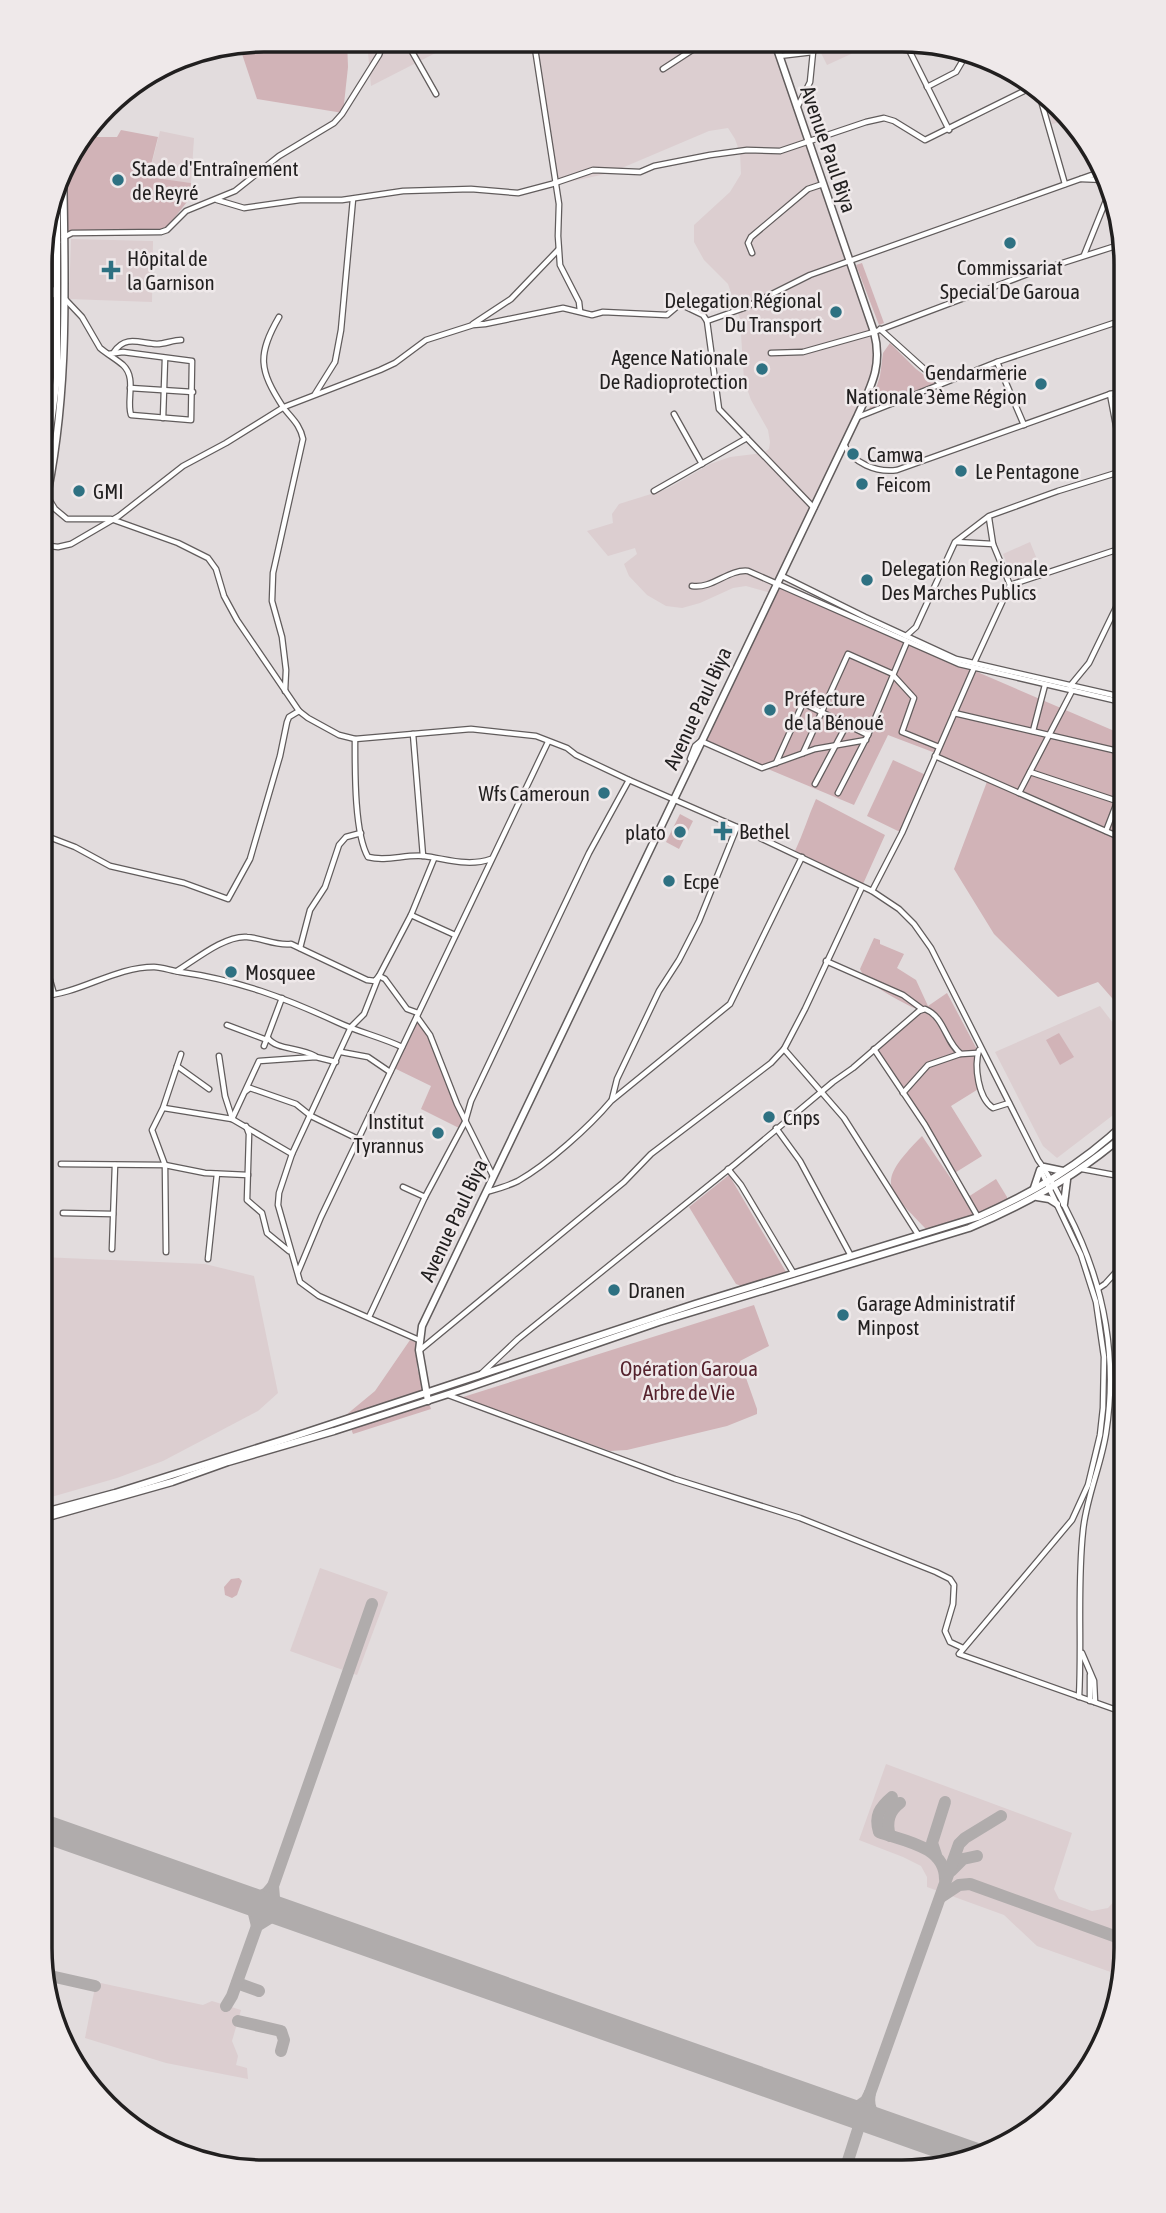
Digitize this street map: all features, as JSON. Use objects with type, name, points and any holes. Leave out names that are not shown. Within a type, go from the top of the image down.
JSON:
[{"type":"main road","name":"Avenue Paul Biya","points":[[429,1397],[419,1350],[422,1326],[814,508],[857,417],[878,364],[877,330],[849,260],[777,52]]},
{"type":"main road","points":[[52,462],[62,379],[65,299],[63,198]]},
{"type":"main road","points":[[52,422],[57,378],[57,224]]},
{"type":"main road","points":[[52,1513],[172,1482],[429,1397],[447,1394],[659,1322],[957,1232],[989,1220],[1050,1185],[1113,1134]]},
{"type":"main road","points":[[1050,1185],[1068,1180],[1113,1143]]},
{"type":"main road","points":[[1034,1194],[1042,1169],[1065,1171]]},
{"type":"main road","points":[[429,1397],[439,1390],[644,1321],[919,1237],[1034,1194],[1060,1204],[1068,1180]]},
{"type":"main road","points":[[426,1379],[439,1390]]},
{"type":"street","points":[[663,69],[689,52]]},
{"type":"street","points":[[778,56],[812,52]]},
{"type":"street","points":[[797,109],[810,82],[813,52]]},
{"type":"street","points":[[64,237],[72,233],[161,232],[167,230],[186,211],[236,191],[279,156],[334,124],[380,53]]},
{"type":"street","points":[[413,53],[436,94]]},
{"type":"street","points":[[536,53],[559,207],[562,270],[580,311]]},
{"type":"street","points":[[910,53],[948,130]]},
{"type":"street","points":[[928,87],[956,72],[962,62]]},
{"type":"street","points":[[217,200],[244,208],[306,200],[353,199],[403,191],[471,189],[518,192],[593,170],[640,172],[653,166],[710,155],[747,150],[780,151],[884,118],[925,140],[1024,92]]},
{"type":"street","points":[[1043,107],[1065,184]]},
{"type":"street","points":[[707,321],[744,309],[796,281],[849,260],[1093,174]]},
{"type":"street","points":[[1080,179],[1095,180]]},
{"type":"street","points":[[752,253],[748,243],[751,237],[808,189],[823,184]]},
{"type":"street","points":[[314,395],[335,362],[341,330],[353,199]]},
{"type":"street","points":[[1083,256],[1104,205]]},
{"type":"street","points":[[54,242],[58,242]]},
{"type":"street","points":[[771,353],[803,352],[877,330],[1112,247]]},
{"type":"street","points":[[473,325],[511,299],[559,249]]},
{"type":"street","points":[[52,291],[58,290]]},
{"type":"street","points":[[52,295],[58,290]]},
{"type":"street","points":[[65,299],[79,313],[100,348],[111,354],[126,369],[130,388],[130,414],[191,419],[194,363],[123,352],[111,354]]},
{"type":"street","points":[[52,546],[72,544],[118,516],[183,466],[284,407],[388,367],[426,340],[473,325],[557,308],[592,315],[603,312],[667,314],[680,304],[703,315],[707,321],[719,409],[814,508]]},
{"type":"street","points":[[279,317],[266,345],[262,360],[264,371],[284,407],[297,423],[303,439],[273,573],[272,601],[282,637],[286,670],[285,692]]},
{"type":"street","points":[[857,417],[997,362],[1114,323]]},
{"type":"street","points":[[877,330],[941,384]]},
{"type":"street","points":[[111,354],[119,346],[138,340],[158,344],[181,340]]},
{"type":"street","points":[[163,418],[165,359]]},
{"type":"street","points":[[997,362],[1024,425]]},
{"type":"street","points":[[130,388],[193,392]]},
{"type":"street","points":[[844,444],[851,456],[875,468],[897,470],[1114,393]]},
{"type":"street","points":[[1110,394],[1114,413]]},
{"type":"street","points":[[674,414],[702,464]]},
{"type":"street","points":[[654,491],[747,438]]},
{"type":"street","points":[[837,458],[851,456]]},
{"type":"street","points":[[838,793],[867,737],[906,639],[916,628],[955,542],[989,516],[1114,474]]},
{"type":"street","points":[[52,506],[67,519],[111,519],[178,543],[208,558],[216,569],[229,607],[299,711],[339,735],[355,738],[471,729],[536,736],[862,886],[899,909],[914,924],[931,948],[979,1050],[1088,1255],[1099,1288],[1109,1344],[1110,1400],[1102,1456],[1082,1535],[1079,1697]]},
{"type":"street","points":[[872,891],[902,833],[1010,585],[993,544],[989,516]]},
{"type":"street","points":[[955,542],[993,544]]},
{"type":"street","points":[[1010,585],[1114,551]]},
{"type":"street","points":[[692,586],[707,586],[742,570],[974,666],[1045,685],[1071,688]]},
{"type":"street","points":[[782,576],[959,664],[1114,697]]},
{"type":"street","points":[[1019,793],[1071,688],[1089,663],[1114,612]]},
{"type":"street","points":[[916,628],[919,642]]},
{"type":"street","points":[[803,753],[848,654],[893,675],[914,698],[902,732],[939,747]]},
{"type":"street","points":[[1032,731],[1045,685]]},
{"type":"street","points":[[776,763],[803,703],[823,711],[867,737]]},
{"type":"street","points":[[52,838],[110,866],[184,883],[228,898],[241,877],[256,841],[280,757],[286,722],[299,711]]},
{"type":"street","points":[[954,713],[1114,750]]},
{"type":"street","points":[[815,784],[847,724]]},
{"type":"street","points":[[413,734],[422,856]]},
{"type":"street","points":[[701,741],[762,768],[803,753],[867,737]]},
{"type":"street","points":[[355,738],[361,833],[363,849],[368,857],[387,859],[422,856],[480,863],[492,858]]},
{"type":"street","points":[[298,1272],[321,1217],[548,742]]},
{"type":"street","points":[[935,756],[1114,835]]},
{"type":"street","points":[[1030,772],[1114,800]]},
{"type":"street","points":[[369,1317],[425,1197],[466,1122],[471,1101],[578,878],[629,780]]},
{"type":"street","points":[[1105,831],[1114,809]]},
{"type":"street","points":[[611,1101],[617,1079],[659,991],[699,921],[737,827]]},
{"type":"street","points":[[300,948],[310,910],[325,887],[339,845],[346,837],[361,833]]},
{"type":"street","points":[[486,1192],[516,1182],[529,1173],[583,1130],[611,1101],[730,1004],[802,857]]},
{"type":"street","points":[[419,1340],[306,1289],[300,1282],[289,1251],[278,1199],[292,1154],[351,1027],[364,1014],[379,976],[411,915],[435,859]]},
{"type":"street","points":[[419,1350],[624,1182],[651,1154],[771,1063],[784,1049],[862,886]]},
{"type":"street","points":[[411,915],[455,935]]},
{"type":"street","points":[[177,972],[214,947],[243,936],[284,945],[291,944],[367,979],[375,981],[379,976]]},
{"type":"street","points":[[827,961],[903,995],[922,1010]]},
{"type":"street","points":[[52,987],[54,994],[83,987],[113,975],[152,967],[201,975],[266,991],[402,1047]]},
{"type":"street","points":[[379,976],[389,983],[407,1009],[417,1015],[430,1035],[466,1122],[493,1176]]},
{"type":"street","points":[[266,1041],[282,998]]},
{"type":"street","points":[[478,1377],[518,1339],[853,1068],[907,1020],[922,1010],[930,1010],[961,1054]]},
{"type":"street","points":[[227,1025],[274,1045],[300,1049],[336,1062]]},
{"type":"street","points":[[784,1049],[844,1118],[919,1237]]},
{"type":"street","points":[[874,1049],[904,1093],[978,1217]]},
{"type":"street","points":[[904,1093],[928,1065],[979,1050]]},
{"type":"street","points":[[979,1050],[978,1073],[986,1102],[993,1108],[1009,1103]]},
{"type":"street","points":[[341,1052],[368,1057],[390,1072]]},
{"type":"street","points":[[166,1252],[165,1165],[152,1130],[163,1108],[181,1054]]},
{"type":"street","points":[[219,1056],[225,1097],[232,1119]]},
{"type":"street","points":[[232,1119],[259,1061],[316,1057]]},
{"type":"street","points":[[177,1066],[209,1089]]},
{"type":"street","points":[[243,1094],[250,1088],[296,1104],[311,1116],[358,1139]]},
{"type":"street","points":[[163,1108],[232,1119],[292,1154]]},
{"type":"street","points":[[246,1126],[249,1134],[248,1202],[262,1213],[267,1233],[289,1251]]},
{"type":"street","points":[[776,1128],[800,1161],[851,1257]]},
{"type":"street","points":[[61,1164],[165,1165],[217,1174],[248,1175]]},
{"type":"street","points":[[112,1249],[115,1165]]},
{"type":"street","points":[[728,1169],[741,1185],[794,1275]]},
{"type":"street","points":[[1082,1169],[1113,1175]]},
{"type":"street","points":[[208,1259],[217,1174]]},
{"type":"street","points":[[403,1187],[425,1197]]},
{"type":"street","points":[[1060,1204],[1101,1300],[1103,1408],[1094,1462],[1082,1501],[1072,1520],[1054,1545],[962,1648],[960,1654],[1113,1709]]},
{"type":"street","points":[[63,1213],[113,1214]]},
{"type":"street","points":[[1099,1288],[1113,1274]]},
{"type":"street","points":[[447,1394],[675,1479],[800,1518],[950,1578],[954,1585],[953,1604],[945,1626],[946,1635],[950,1642],[962,1648]]},
{"type":"street","points":[[1080,1650],[1094,1681],[1093,1701]]},
{"type":"shaded area","points":[[777,52],[874,332],[874,376],[771,593],[746,586],[733,588],[682,608],[666,606],[647,595],[629,576],[624,564],[637,554],[635,548],[608,556],[587,531],[613,523],[612,514],[619,504],[667,489],[710,464],[730,457],[763,453],[769,449],[768,430],[751,400],[744,380],[740,319],[728,284],[704,260],[694,242],[694,225],[730,192],[741,174],[740,153],[735,139],[728,128],[709,131],[610,173],[555,185],[537,53]]},
{"type":"shaded area","points":[[821,52],[853,52],[851,54],[827,65]]},
{"type":"shaded area","points":[[368,53],[436,53],[371,86]]},
{"type":"shaded area","points":[[1049,113],[1059,123],[1052,124]]},
{"type":"shaded area","points":[[160,131],[194,138],[191,183],[148,178]]},
{"type":"shaded area","name":"Hôpital de la Garnison","points":[[71,239],[153,241],[152,302],[69,299]]},
{"type":"shaded area","points":[[1030,542],[1043,574],[1015,583],[1003,554]]},
{"type":"shaded area","points":[[1100,1006],[1114,1024],[1113,1115],[1057,1158],[1043,1146],[995,1052]]},
{"type":"shaded area","points":[[52,1257],[205,1264],[254,1276],[278,1393],[258,1411],[163,1461],[52,1497]]},
{"type":"shaded area","points":[[320,1568],[388,1592],[357,1675],[290,1651]]},
{"type":"shaded area","points":[[886,1764],[1072,1833],[1054,1889],[1059,1899],[1092,1911],[1108,1908],[1113,1902],[1112,1972],[1037,1946],[1004,1915],[927,1887],[927,1877],[921,1866],[859,1840]]},
{"type":"shaded area","points":[[96,1982],[203,2005],[212,2001],[241,2010],[232,2041],[238,2056],[236,2065],[247,2068],[248,2079],[166,2063],[85,2038]]},
{"type":"green space","points":[[347,53],[343,113],[257,99],[242,54]]},
{"type":"green space","name":"Stade d'Entraînement de Reyré","points":[[121,130],[158,137],[148,177],[191,183],[190,198],[165,230],[68,231],[67,188],[74,171],[95,137],[117,137]]},
{"type":"green space","points":[[862,263],[884,323],[879,325],[856,265]]},
{"type":"green space","points":[[890,343],[916,369],[939,386],[869,410],[880,376],[883,353]]},
{"type":"green space","points":[[775,585],[1114,731],[1114,1000],[1098,982],[1058,997],[994,934],[954,869],[988,779],[938,754],[888,735],[854,805],[701,741]]},
{"type":"green space","points":[[893,760],[926,775],[900,832],[867,816]]},
{"type":"green space","points":[[816,799],[885,835],[863,884],[795,851]]},
{"type":"green space","name":"plato","points":[[680,814],[693,821],[679,849],[666,842]]},
{"type":"green space","points":[[874,938],[880,940],[880,944],[904,954],[897,968],[916,980],[928,1006],[947,993],[980,1055],[980,1088],[951,1106],[982,1156],[953,1174],[876,1051],[904,1024],[923,1012],[888,994],[871,982],[860,969]]},
{"type":"green space","points":[[416,1017],[423,1024],[465,1122],[461,1129],[421,1109],[431,1086],[394,1068]]},
{"type":"green space","points":[[1059,1033],[1074,1057],[1060,1065],[1046,1040]]},
{"type":"green space","points":[[922,1136],[975,1214],[930,1233],[904,1205],[892,1186],[892,1177],[897,1166]]},
{"type":"green space","points":[[729,1175],[789,1277],[746,1288],[736,1284],[689,1207]]},
{"type":"green space","points":[[996,1179],[1007,1197],[1007,1202],[978,1214],[968,1197]]},
{"type":"green space","name":"Opération Garoua Arbre de Vie","points":[[754,1305],[769,1346],[740,1361],[757,1414],[727,1426],[627,1450],[610,1451],[460,1398]]},
{"type":"green space","points":[[410,1340],[418,1343],[417,1368],[431,1409],[353,1434],[346,1415],[375,1391]]},
{"type":"green space","points":[[239,1578],[242,1581],[237,1595],[232,1598],[225,1595],[224,1587],[231,1579]]},
{"type":"taxiway","points":[[226,2006],[257,1926],[281,1913],[274,1898],[273,1886],[372,1604]]},
{"type":"taxiway","points":[[892,1797],[879,1812],[879,1832],[911,1842],[931,1852],[943,1868],[945,1879]]},
{"type":"taxiway","points":[[936,1855],[932,1843],[945,1802]]},
{"type":"taxiway","points":[[890,1836],[889,1818],[900,1803]]},
{"type":"taxiway","points":[[883,2125],[871,2110],[870,2093],[959,1844],[1001,1816]]},
{"type":"taxiway","points":[[951,1871],[963,1859],[977,1856]]},
{"type":"taxiway","points":[[941,1897],[959,1885],[970,1884],[1113,1936]]},
{"type":"taxiway","points":[[257,1926],[251,1901],[267,1893],[273,1886]]},
{"type":"taxiway","points":[[55,1977],[95,1986]]},
{"type":"taxiway","points":[[237,1983],[259,1991]]},
{"type":"taxiway","points":[[238,2021],[281,2031],[284,2040],[281,2051]]},
{"type":"taxiway","points":[[849,2113],[866,2101],[870,2093]]},
{"type":"taxiway","points":[[848,2160],[862,2117]]},
{"type":"runway","points":[[52,1831],[961,2152]]},
{"type":"place","name":"Stade d'Entraînement de Reyré","points":[[118,180]]},
{"type":"place","name":"Commissariat Special De Garoua","points":[[1010,243]]},
{"type":"place","name":"Hôpital de la Garnison","points":[[111,270]]},
{"type":"place","name":"Delegation Régional Du Transport","points":[[836,312]]},
{"type":"place","name":"Agence Nationale De Radioprotection","points":[[762,369]]},
{"type":"place","name":"Gendarmerie Nationale 3ème Région","points":[[1041,384]]},
{"type":"place","name":"Camwa","points":[[853,454]]},
{"type":"place","name":"Le Pentagone","points":[[961,471]]},
{"type":"place","name":"Feicom","points":[[862,484]]},
{"type":"place","name":"GMI","points":[[79,491]]},
{"type":"place","name":"Delegation Regionale Des Marches Publics","points":[[867,580]]},
{"type":"place","name":"Préfecture de la Bénoué","points":[[770,710]]},
{"type":"place","name":"Wfs Cameroun","points":[[604,793]]},
{"type":"place","name":"Bethel","points":[[723,831]]},
{"type":"place","name":"plato","points":[[680,832]]},
{"type":"place","name":"Ecpe","points":[[669,881]]},
{"type":"place","name":"Mosquee","points":[[231,972]]},
{"type":"place","name":"Cnps","points":[[769,1117]]},
{"type":"place","name":"Institut Tyrannus","points":[[438,1133]]},
{"type":"place","name":"Dranen","points":[[614,1290]]},
{"type":"place","name":"Garage Administratif Minpost","points":[[843,1315]]}]
